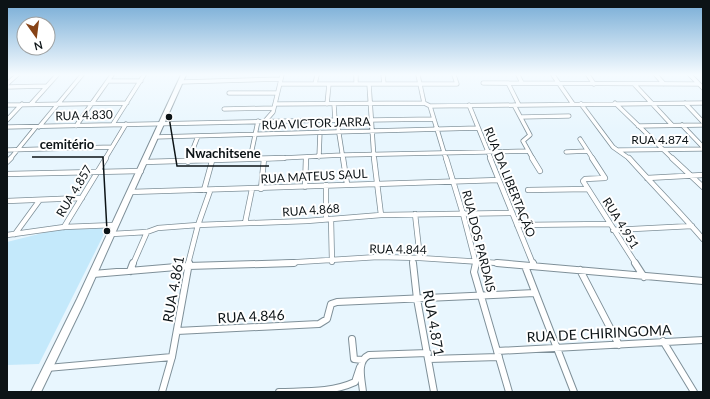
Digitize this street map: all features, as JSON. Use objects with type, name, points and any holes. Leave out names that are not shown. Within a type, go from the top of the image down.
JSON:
[{"type":"street","points":[[31,104],[40,94]]},
{"type":"street","points":[[7,162],[67,94]]},
{"type":"street","points":[[76,126],[99,94]]},
{"type":"street","points":[[113,124],[133,94]]},
{"type":"street","points":[[36,392],[93,274],[175,94]]},
{"type":"street","points":[[266,120],[272,114],[277,94]]},
{"type":"street","points":[[327,104],[328,94]]},
{"type":"street","points":[[369,94],[381,215]]},
{"type":"street","points":[[422,94],[424,103]]},
{"type":"street","points":[[513,94],[519,105]]},
{"type":"street","points":[[565,94],[573,104]]},
{"type":"street","points":[[643,94],[672,125]]},
{"type":"street","points":[[7,105],[127,103]]},
{"type":"street","points":[[275,104],[424,103],[430,106],[703,103]]},
{"type":"street","points":[[615,103],[703,188]]},
{"type":"street","points":[[685,103],[703,123]]},
{"type":"street","points":[[7,120],[22,104]]},
{"type":"street","points":[[334,104],[335,120],[337,121],[347,184]]},
{"type":"street","points":[[581,104],[612,145],[628,157],[677,208],[703,239]]},
{"type":"street","name":"RUA DA LIBERTAÇÃO","points":[[469,105],[534,266]]},
{"type":"street","points":[[514,105],[530,135],[523,140],[540,171]]},
{"type":"street","name":"RUA DOS PARDAIS","points":[[430,106],[463,214],[476,262],[474,272],[509,392]]},
{"type":"street","points":[[224,109],[274,108]]},
{"type":"street","points":[[521,117],[569,116]]},
{"type":"street","points":[[371,120],[434,119]]},
{"type":"street","name":"RUA 4.830","points":[[7,127],[266,120],[335,120]]},
{"type":"street","points":[[250,159],[258,121]]},
{"type":"street","points":[[638,126],[703,123]]},
{"type":"street","name":"RUA 4.857","points":[[64,227],[126,124]]},
{"type":"street","points":[[682,125],[703,148]]},
{"type":"street","name":"RUA VICTOR JARRA","points":[[155,137],[478,128]]},
{"type":"street","points":[[319,157],[320,132]]},
{"type":"street","points":[[188,162],[198,136]]},
{"type":"street","points":[[566,152],[587,151],[580,140]]},
{"type":"street","points":[[7,150],[112,147]]},
{"type":"street","name":"RUA 4.874","points":[[618,150],[703,148]]},
{"type":"street","points":[[144,162],[188,162],[342,155],[445,154],[528,151]]},
{"type":"street","name":"RUA 4.951","points":[[587,151],[605,178],[583,180],[613,230],[644,277]]},
{"type":"street","points":[[305,187],[306,157]]},
{"type":"street","points":[[261,189],[264,159]]},
{"type":"street","name":"RUA 4.861","points":[[162,392],[172,357],[188,266],[207,190],[212,161]]},
{"type":"street","points":[[7,174],[141,171]]},
{"type":"street","points":[[647,178],[703,175]]},
{"type":"street","name":"RUA MATEUS SAUL","points":[[130,192],[261,189],[347,184],[499,180]]},
{"type":"street","points":[[326,185],[332,262]]},
{"type":"street","points":[[245,223],[252,189]]},
{"type":"street","points":[[528,190],[588,189]]},
{"type":"street","points":[[7,202],[82,198]]},
{"type":"street","points":[[15,234],[39,200]]},
{"type":"street","name":"RUA 4.868","points":[[7,235],[64,227],[147,232],[158,228],[198,225],[306,221],[381,215],[512,213]]},
{"type":"street","points":[[415,214],[420,258]]},
{"type":"street","points":[[517,225],[610,224]]},
{"type":"street","points":[[613,230],[692,226]]},
{"type":"street","points":[[130,271],[147,232]]},
{"type":"street","name":"RUA 4.844","points":[[93,274],[188,266],[332,262],[378,257],[420,258],[534,266],[644,277],[703,281]]},
{"type":"street","name":"RUA 4.871","points":[[412,258],[417,299],[434,392]]},
{"type":"street","points":[[525,266],[574,392]]},
{"type":"street","points":[[580,270],[619,345]]},
{"type":"street","points":[[417,299],[535,293]]},
{"type":"street","name":"RUA 4.846","points":[[177,331],[309,326],[325,322],[332,304],[335,302],[417,299]]},
{"type":"street","points":[[352,339],[354,359],[362,362]]},
{"type":"street","name":"RUA DE CHIRINGOMA","points":[[362,362],[369,355],[428,356],[498,354],[556,347],[703,340]]},
{"type":"street","points":[[663,342],[694,392]]},
{"type":"street","points":[[47,368],[91,366],[172,357]]},
{"type":"street","points":[[279,392],[317,390],[348,386],[355,382],[362,362]]},
{"type":"street","points":[[362,362],[363,392]]},
{"type":"shaded area","points":[[108,226],[39,364],[7,365],[7,242],[59,229]]},
{"type":"place","name":"Nwachitsene","points":[[169,117]]},
{"type":"place","name":"cemitério","points":[[107,231]]}]
